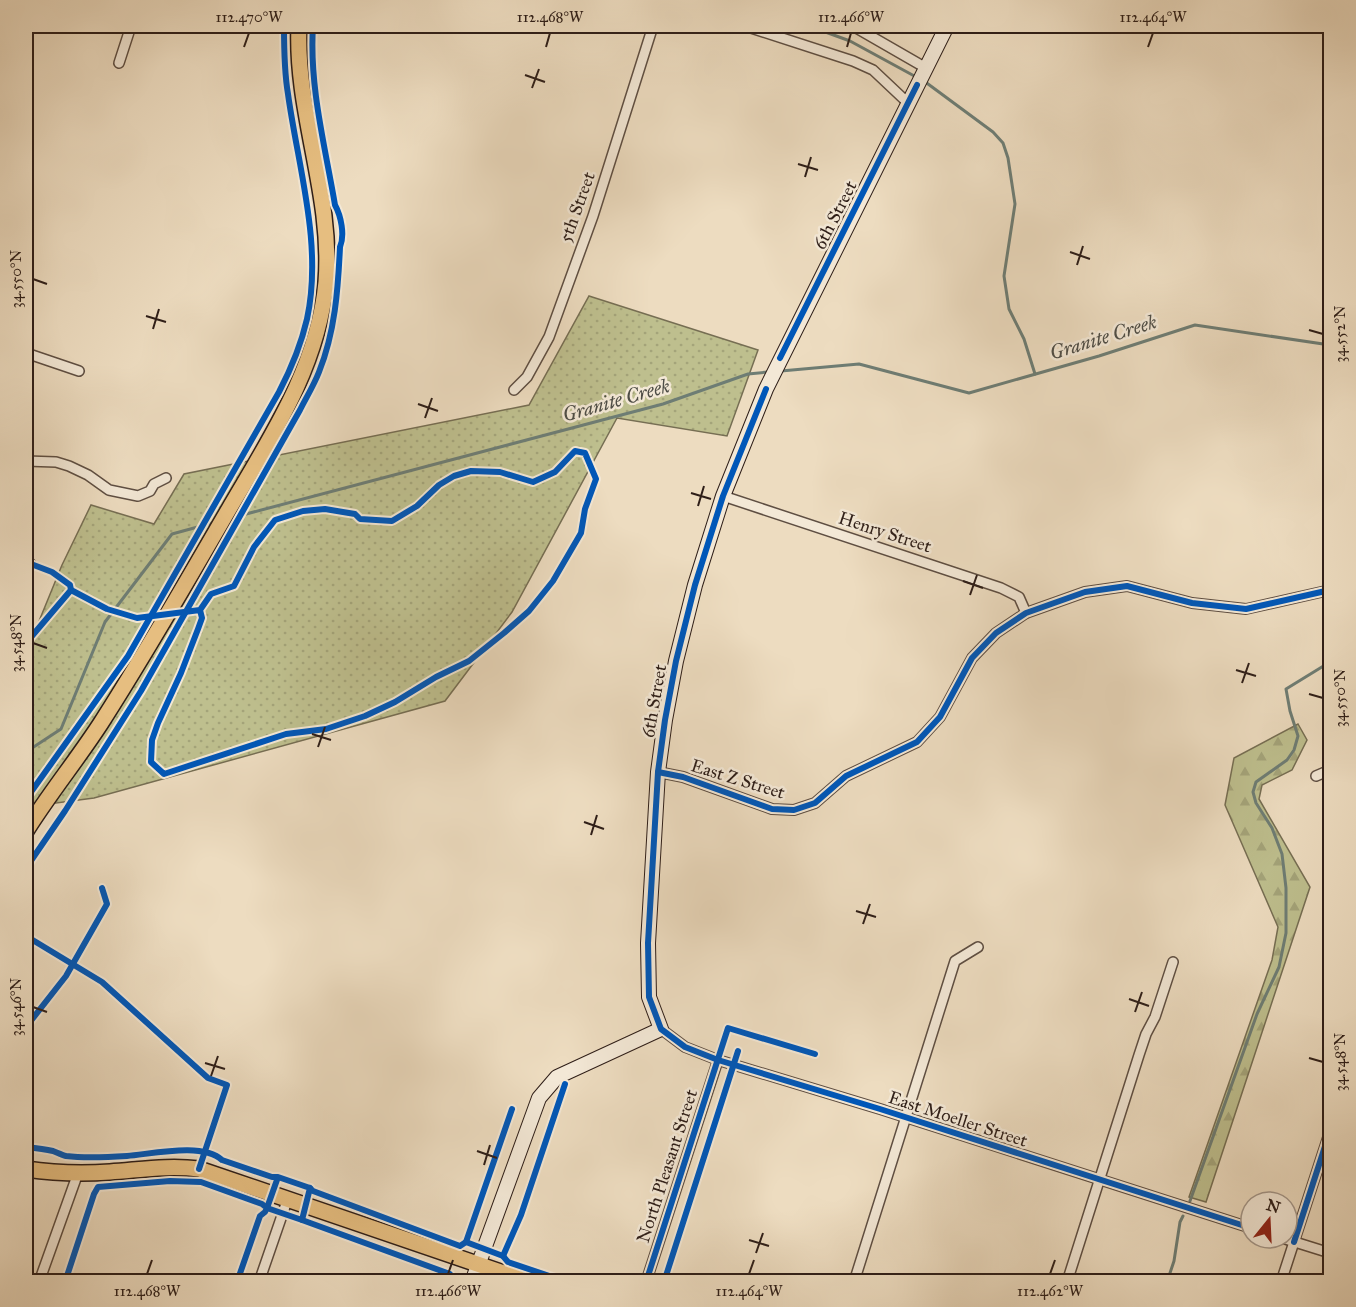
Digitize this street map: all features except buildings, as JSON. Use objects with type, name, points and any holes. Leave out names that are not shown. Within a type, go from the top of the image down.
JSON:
[{"type":"main road","points":[[29,826],[100,724],[145,653],[268,441],[302,377],[319,326],[326,282],[325,230],[298,50],[299,26]]},
{"type":"main road","points":[[26,1169],[78,1173],[163,1166],[208,1171],[530,1281]]},
{"type":"street","points":[[119,63],[131,26]]},
{"type":"street","name":"5th Street","points":[[513,390],[527,377],[549,337],[593,216],[653,26]]},
{"type":"street","points":[[744,26],[853,61],[873,70],[908,103]]},
{"type":"street","points":[[853,26],[922,76]]},
{"type":"street","name":"6th Street","points":[[661,1029],[649,997],[648,943],[658,772],[665,720],[686,620],[723,496],[765,389],[946,26]]},
{"type":"street","points":[[26,353],[79,371]]},
{"type":"street","points":[[26,461],[56,462],[69,466],[88,475],[109,490],[138,496],[150,492],[154,484],[166,478]]},
{"type":"street","name":"Henry Street","points":[[723,496],[1001,588],[1019,597],[1026,613]]},
{"type":"street","name":"East Z Street","points":[[658,772],[683,777],[771,808],[794,810],[815,803],[846,776],[917,742],[940,717],[972,658],[996,633],[1026,613],[1085,592],[1127,586],[1192,603],[1246,609],[1330,590]]},
{"type":"street","points":[[1316,776],[1330,770]]},
{"type":"street","points":[[854,1281],[955,961],[978,947]]},
{"type":"street","points":[[1066,1281],[1139,1054],[1155,1017],[1173,963]]},
{"type":"street","points":[[472,1281],[539,1098],[557,1077],[661,1029]]},
{"type":"street","name":"East Moeller Street","points":[[661,1029],[685,1047],[718,1060],[1239,1224]]},
{"type":"street","name":"North Pleasant Street","points":[[646,1281],[718,1060]]},
{"type":"street","points":[[1299,1227],[1330,1131]]},
{"type":"street","points":[[39,1281],[78,1173]]},
{"type":"street","points":[[259,1281],[288,1198]]},
{"type":"street","points":[[1299,1244],[1330,1253]]},
{"type":"street","points":[[1281,1281],[1291,1250]]},
{"type":"green space","points":[[589,296],[758,350],[727,436],[617,418],[512,612],[445,701],[94,798],[26,807],[26,653],[62,565],[91,505],[154,524],[184,474],[529,405]]},
{"type":"green space","points":[[1298,724],[1307,740],[1292,770],[1262,785],[1259,799],[1310,887],[1206,1202],[1189,1197],[1272,960],[1278,927],[1225,805],[1234,758]]},
{"type":"waterway","points":[[809,26],[850,41],[918,78]]},
{"type":"waterway","points":[[924,81],[993,132],[1003,143],[1008,158],[1015,204],[1004,276],[1009,309],[1024,339],[1035,374]]},
{"type":"waterway","name":"Granite Creek","points":[[781,371],[859,364],[969,393],[1099,356],[1195,325],[1330,345]]},
{"type":"waterway","name":"Granite Creek","points":[[231,518],[663,404],[748,374],[768,372]]},
{"type":"waterway","name":"Granite Creek","points":[[26,752],[61,729],[105,622],[172,534],[216,522]]},
{"type":"waterway","points":[[1190,1201],[1257,1014],[1279,967],[1286,933],[1286,888],[1282,854],[1272,828],[1256,803],[1253,792],[1256,782],[1287,760],[1294,750],[1298,736],[1286,689],[1330,662]]},
{"type":"waterway","points":[[1167,1282],[1174,1261],[1183,1216]]},
{"type":"cycle path","points":[[26,799],[128,656],[279,392],[302,338],[311,291],[311,235],[287,85],[284,26]]},
{"type":"cycle path","points":[[26,868],[141,691],[300,410],[315,382],[324,357],[335,311],[342,231],[319,116],[313,71],[313,26]]},
{"type":"cycle path","points":[[780,358],[917,85]]},
{"type":"cycle path","points":[[766,389],[723,496],[695,585],[676,661],[665,720],[658,772],[648,943],[649,997],[661,1029],[685,1047],[718,1060],[880,1109],[1239,1224]]},
{"type":"cycle path","points":[[71,590],[107,609],[137,618],[200,610],[202,618],[198,629],[152,740],[151,762],[164,774],[286,734],[326,729],[365,716],[469,661],[529,611],[553,581],[581,533],[585,509],[596,479],[585,453],[575,451],[555,472],[533,482],[500,472],[471,471],[454,476],[439,485],[417,506],[392,521],[360,519],[355,514],[325,509],[303,511],[275,520],[254,547],[234,586],[211,594],[200,610]]},
{"type":"cycle path","points":[[26,643],[71,590],[70,585],[52,572],[31,564]]},
{"type":"cycle path","points":[[658,772],[683,777],[772,809],[794,810],[815,803],[846,776],[917,742],[940,717],[972,658],[996,633],[1026,613],[1085,592],[1127,586],[1192,603],[1246,609],[1330,590]]},
{"type":"cycle path","points":[[26,1027],[66,976],[107,904],[102,888]]},
{"type":"cycle path","points":[[26,936],[102,982],[208,1078],[227,1085],[199,1169]]},
{"type":"cycle path","points":[[646,1282],[728,1028],[815,1054]]},
{"type":"cycle path","points":[[664,1282],[738,1051]]},
{"type":"cycle path","points":[[503,1256],[521,1215],[565,1084]]},
{"type":"cycle path","points":[[466,1242],[512,1109]]},
{"type":"cycle path","points":[[1299,1227],[1330,1131]]},
{"type":"cycle path","points":[[26,1147],[80,1157],[127,1156],[177,1150],[203,1152],[272,1177],[278,1177],[310,1188],[302,1220],[267,1208],[278,1177]]},
{"type":"cycle path","points":[[65,1282],[98,1187],[170,1181],[201,1182],[262,1204],[267,1208],[260,1216],[237,1282]]},
{"type":"cycle path","points":[[310,1188],[460,1246],[466,1242],[503,1256],[508,1262],[567,1282]]},
{"type":"cycle path","points":[[302,1220],[450,1274],[451,1282]]}]
